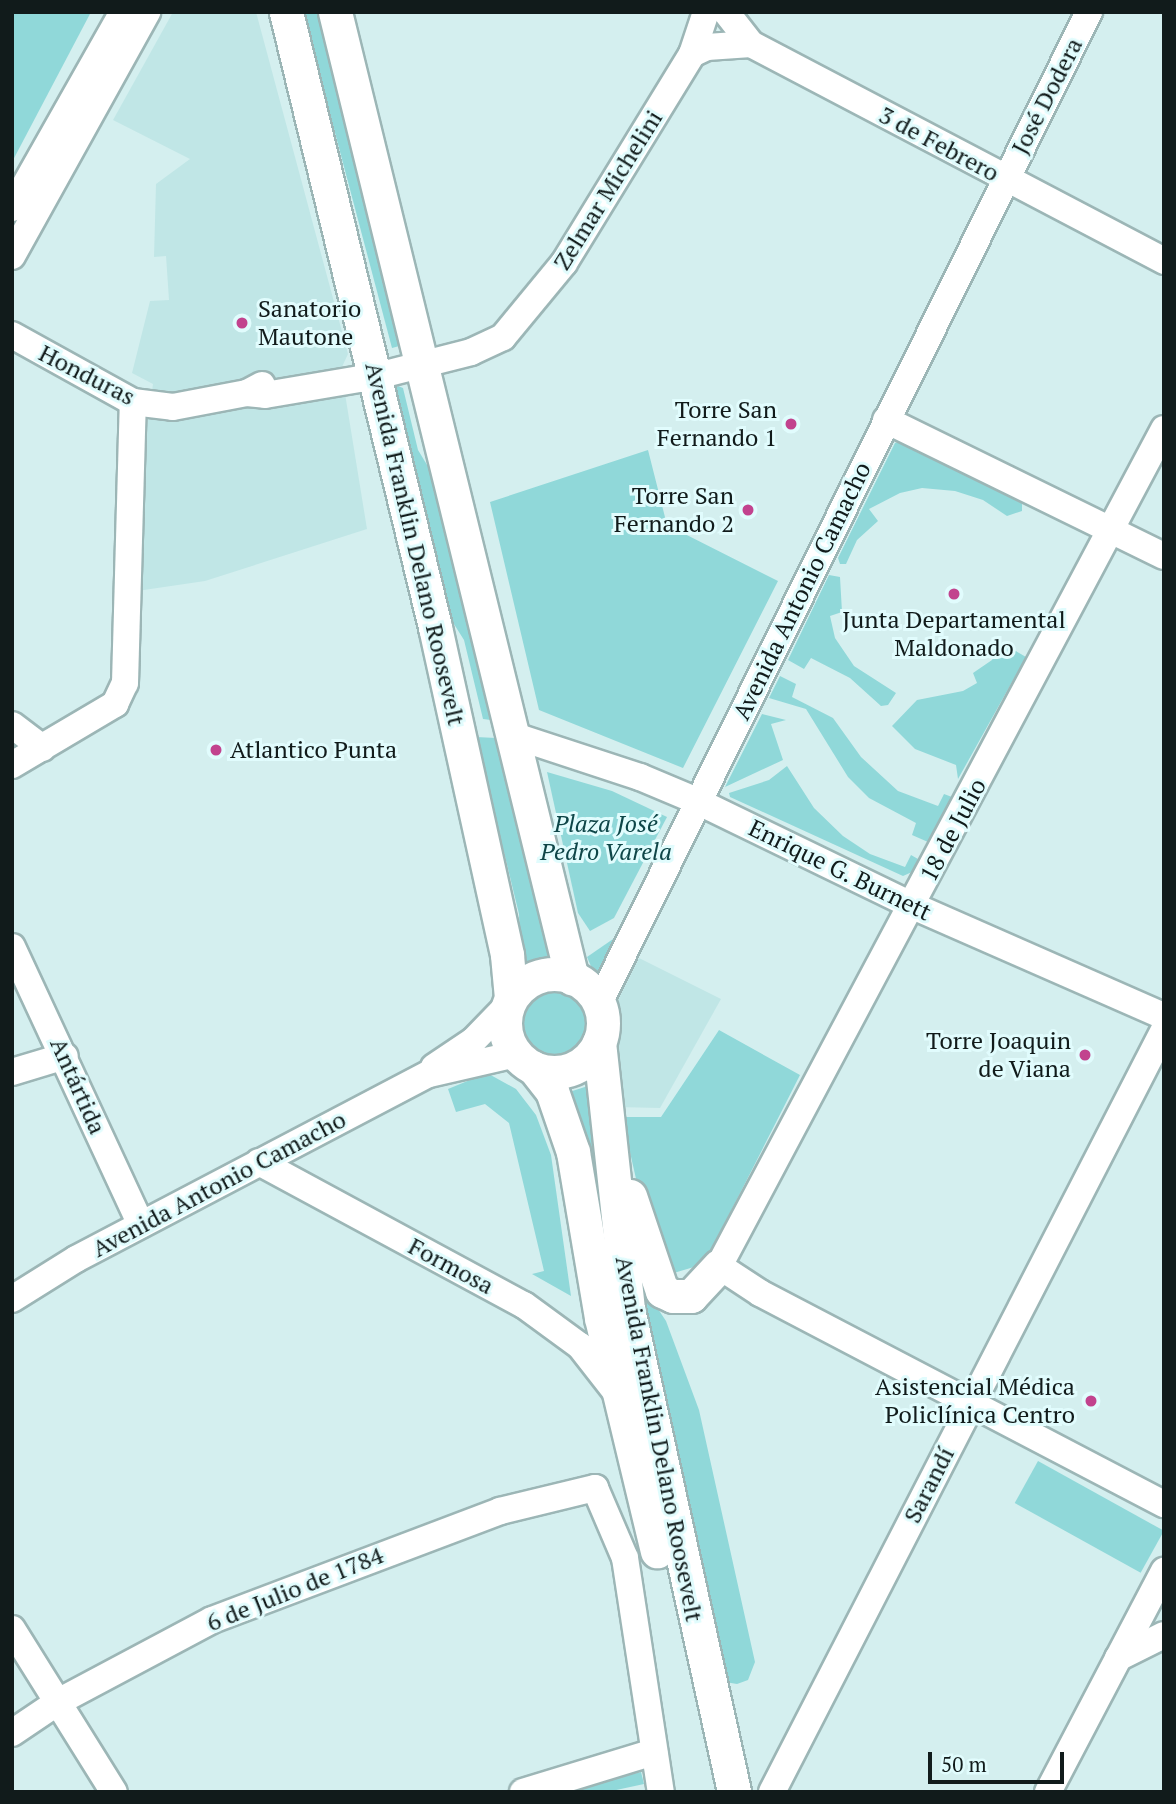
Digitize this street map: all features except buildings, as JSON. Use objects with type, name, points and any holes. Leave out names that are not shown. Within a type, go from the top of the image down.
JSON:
[{"type":"main road","name":"Avenida Franklin Delano Roosevelt","points":[[286,12],[375,368],[435,627],[507,955],[509,1002]]},
{"type":"main road","name":"Avenida Franklin Delano Roosevelt","points":[[335,12],[572,978]]},
{"type":"main road","points":[[435,627],[459,648],[481,727],[513,735]]},
{"type":"main road","points":[[545,974],[572,978],[599,1003],[602,1016],[599,1042],[579,1065],[557,1071],[525,1061],[505,1029],[509,1002],[520,987],[545,974]]},
{"type":"main road","name":"Avenida Franklin Delano Roosevelt","points":[[599,1042],[608,1145],[628,1310],[710,1731],[714,1792]]},
{"type":"main road","name":"Avenida Franklin Delano Roosevelt","points":[[525,1061],[552,1091],[570,1141],[601,1318],[621,1399],[710,1731],[734,1792]]},
{"type":"main road","points":[[608,1145],[621,1169],[662,1291],[673,1296],[691,1296],[719,1266]]},
{"type":"street","points":[[12,256],[88,97],[123,12]]},
{"type":"street","points":[[12,208],[147,12]]},
{"type":"street","name":"Zelmar Michelini","points":[[421,357],[516,320],[564,263],[692,54],[706,12]]},
{"type":"street","name":"3 de Febrero","points":[[726,12],[751,44],[1164,261]]},
{"type":"street","name":"José Dodera","points":[[1006,179],[1089,12]]},
{"type":"street","points":[[692,54],[707,47],[751,44]]},
{"type":"street","name":"Avenida Antonio Camacho","points":[[599,1003],[1006,179]]},
{"type":"street","name":"Honduras","points":[[12,335],[133,402],[173,407],[247,393],[265,395],[421,357]]},
{"type":"street","points":[[12,765],[115,704],[125,682],[133,402]]},
{"type":"street","points":[[886,420],[1164,556]]},
{"type":"street","name":"18 de Julio","points":[[719,1266],[913,906],[1164,429]]},
{"type":"street","points":[[12,725],[43,748]]},
{"type":"street","name":"Enrique G. Burnett","points":[[513,735],[640,777],[697,801],[913,906],[1164,1016]]},
{"type":"street","name":"Antártida","points":[[12,947],[65,1056],[141,1226]]},
{"type":"street","name":"Avenida Antonio Camacho","points":[[429,1074],[438,1062],[482,1033],[509,1002]]},
{"type":"street","name":"Sarandí","points":[[772,1792],[1164,1030]]},
{"type":"street","points":[[12,1072],[65,1056]]},
{"type":"street","name":"Avenida Antonio Camacho","points":[[12,1299],[141,1226],[429,1074],[525,1061]]},
{"type":"street","name":"Formosa","points":[[259,1163],[524,1305],[580,1346],[621,1399]]},
{"type":"street","points":[[719,1266],[760,1293],[1164,1504]]},
{"type":"street","name":"6 de Julio de 1784","points":[[12,1733],[58,1702],[212,1620],[499,1511],[596,1488],[625,1558],[654,1752]]},
{"type":"street","points":[[1048,1792],[1164,1571]]},
{"type":"street","points":[[12,1629],[114,1792]]},
{"type":"street","points":[[1118,1658],[1164,1635]]},
{"type":"street","points":[[523,1792],[654,1752],[658,1791]]},
{"type":"shaded area","name":"Sanatorio Mautone","points":[[173,12],[256,12],[348,354],[341,369],[367,529],[205,581],[137,591],[145,440],[153,384],[132,373],[150,301],[169,300],[166,256],[154,257],[156,184],[190,159],[113,120]]},
{"type":"shaded area","points":[[639,958],[721,999],[660,1108],[616,1107],[611,1049],[618,1000]]},
{"type":"green space","points":[[12,12],[91,12],[12,162]]},
{"type":"green space","points":[[303,12],[322,12],[403,345],[392,348]]},
{"type":"green space","points":[[398,386],[403,388],[418,450],[435,478],[491,720],[483,719],[464,640],[447,613],[394,390]]},
{"type":"green space","points":[[902,441],[1022,500],[1022,511],[1007,516],[983,500],[955,491],[922,488],[900,493],[869,509],[878,521],[857,540],[846,564],[840,564],[838,558],[895,443]]},
{"type":"green space","points":[[648,450],[667,525],[778,581],[683,768],[539,710],[490,502]]},
{"type":"green space","points":[[829,575],[840,577],[842,612],[830,616],[835,638],[854,666],[896,693],[888,705],[881,706],[850,678],[811,658],[804,669],[788,660]]},
{"type":"green space","points":[[1002,643],[1026,657],[958,779],[956,765],[915,749],[892,726],[917,700],[963,691],[977,683],[973,673],[992,660]]},
{"type":"green space","points":[[780,676],[796,684],[792,697],[833,718],[861,757],[898,791],[938,806],[944,794],[952,797],[928,842],[912,835],[916,823],[869,798],[848,777],[806,709],[769,698]]},
{"type":"green space","points":[[762,714],[786,720],[771,724],[783,760],[725,787]]},
{"type":"green space","points":[[476,737],[496,738],[556,960],[521,972],[519,914]]},
{"type":"green space","points":[[787,766],[814,808],[843,836],[870,854],[905,867],[911,855],[918,859],[912,872],[903,876],[730,797],[729,793],[769,780]]},
{"type":"green space","name":"Plaza José Pedro Varela","points":[[547,772],[612,791],[667,817],[614,918],[590,931],[578,913]]},
{"type":"green space","points":[[616,937],[596,978],[587,957]]},
{"type":"green space","points":[[548,984],[562,984],[576,990],[586,1000],[592,1021],[590,1035],[576,1052],[562,1058],[548,1058],[534,1052],[524,1042],[518,1028],[518,1014],[524,1000],[534,990]]},
{"type":"green space","points":[[719,1030],[800,1075],[704,1264],[667,1275],[639,1192],[622,1117],[661,1117]]},
{"type":"green space","points":[[487,1073],[516,1089],[536,1115],[551,1155],[571,1296],[532,1274],[544,1271],[509,1123],[485,1104],[456,1112],[448,1089]]},
{"type":"green space","points":[[588,1086],[633,1378],[566,1093]]},
{"type":"green space","points":[[638,1248],[654,1303],[666,1321],[699,1410],[755,1662],[748,1680],[737,1684],[725,1682],[654,1399]]},
{"type":"green space","points":[[1038,1461],[1164,1531],[1141,1573],[1015,1503]]},
{"type":"green space","points":[[641,1772],[644,1784],[607,1792],[558,1792]]},
{"type":"place","name":"Sanatorio Mautone","points":[[242,323]]},
{"type":"place","name":"Torre San Fernando 1","points":[[791,424]]},
{"type":"place","name":"Torre San Fernando 2","points":[[748,510]]},
{"type":"place","name":"Junta Departamental Maldonado","points":[[954,594]]},
{"type":"place","name":"Atlantico Punta","points":[[216,750]]},
{"type":"place","name":"Torre Joaquin de Viana","points":[[1085,1055]]},
{"type":"place","name":"Asistencial Médica Policlínica Centro","points":[[1091,1401]]}]
